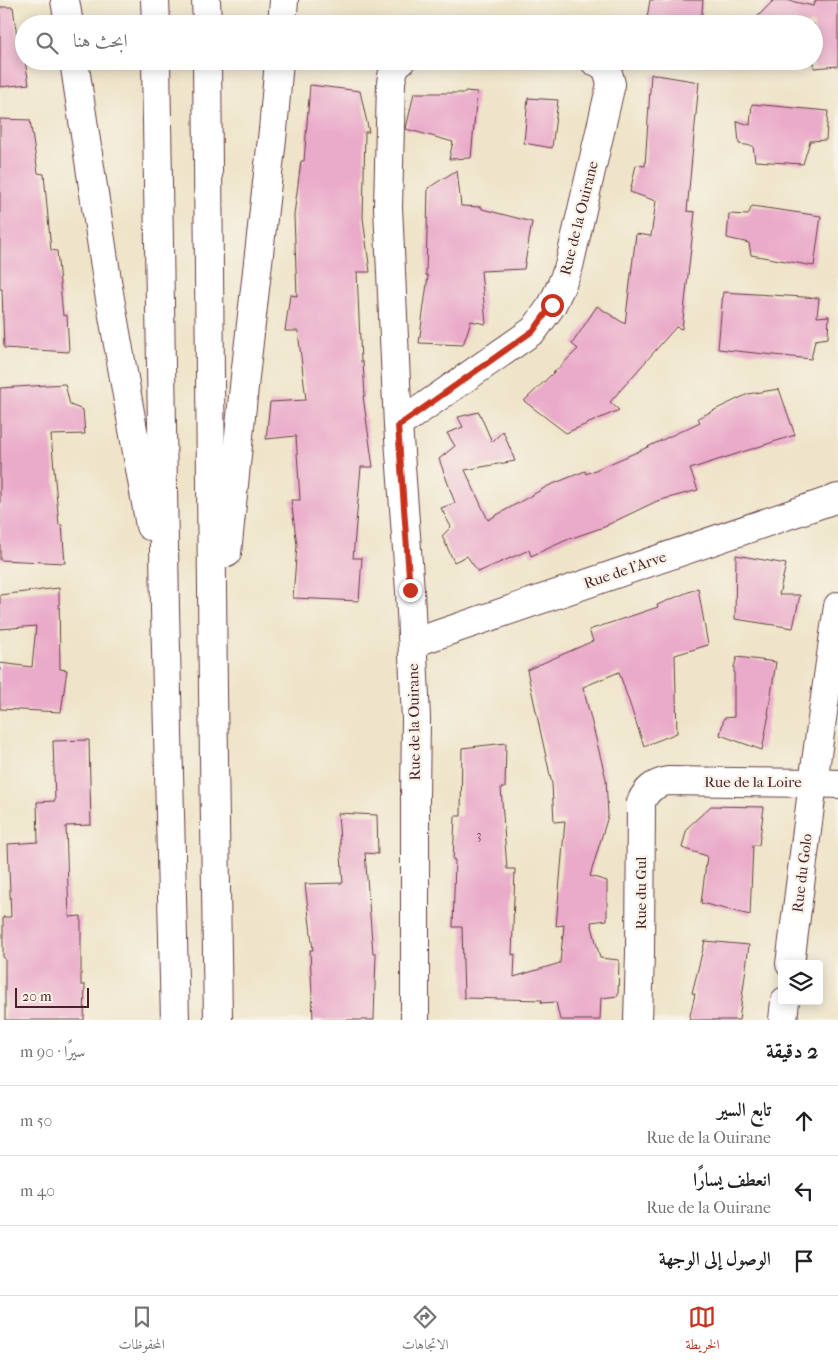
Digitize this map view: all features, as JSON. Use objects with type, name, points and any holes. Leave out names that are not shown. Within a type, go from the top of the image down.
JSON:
[{"type":"main road","points":[[65,0],[68,15]]},
{"type":"main road","points":[[155,0],[156,15]]},
{"type":"main road","points":[[206,0],[207,15]]},
{"type":"main road","points":[[283,15],[284,0]]},
{"type":"main road","points":[[75,70],[109,293],[165,609]]},
{"type":"main road","points":[[156,70],[165,609],[175,1020]]},
{"type":"main road","points":[[207,70],[218,1020]]},
{"type":"main road","points":[[214,692],[245,377],[278,70]]},
{"type":"main road","name":"Rue de la Ouirane","points":[[394,70],[391,83],[388,207],[398,426],[413,643],[416,719],[414,797],[415,1020]]},
{"type":"main road","name":"Rue de la Ouirane","points":[[398,426],[534,330],[552,305],[569,266],[611,84],[608,70]]},
{"type":"main road","name":"Rue de l'Arve","points":[[413,643],[838,498]]},
{"type":"main road","name":"Rue du Golo","points":[[791,960],[826,784],[838,606]]},
{"type":"main road","name":"Rue de la Loire","points":[[668,782],[826,784]]},
{"type":"main road","name":"Rue du Gul","points":[[638,1020],[641,802],[650,788],[659,783],[668,782]]},
{"type":"main road","points":[[783,1020],[785,1005]]},
{"type":"building","points":[[650,0],[703,0],[702,15],[648,15]]},
{"type":"building","points":[[774,0],[786,0],[813,6],[816,0],[838,0],[838,66],[823,67],[823,15],[759,15]]},
{"type":"building","points":[[0,7],[13,7],[15,22],[15,70],[27,70],[29,84],[0,87]]},
{"type":"building","points":[[651,74],[699,82],[687,211],[695,212],[682,329],[676,327],[610,402],[619,410],[566,433],[524,401],[578,349],[572,344],[597,306],[625,324],[636,234],[651,236],[656,201],[630,192],[636,165],[645,166]]},
{"type":"building","points":[[310,85],[360,91],[369,132],[365,132],[363,218],[370,272],[357,272],[361,362],[363,362],[365,396],[363,396],[373,467],[361,467],[353,558],[362,558],[359,601],[293,598],[297,545],[291,500],[300,500],[296,436],[266,439],[270,402],[306,400],[298,331],[285,331],[290,295],[297,296],[294,215],[301,161],[304,161]]},
{"type":"building","points":[[465,91],[477,92],[471,158],[449,159],[453,142],[406,129],[414,93],[465,93]]},
{"type":"building","points":[[528,98],[558,100],[552,148],[524,143]]},
{"type":"building","points":[[752,104],[828,111],[826,140],[810,141],[803,164],[755,161],[753,146],[739,144],[737,121],[750,125]]},
{"type":"building","points":[[0,119],[30,120],[38,173],[44,174],[51,250],[57,251],[63,316],[67,315],[69,352],[4,348],[2,289],[0,289]]},
{"type":"building","points":[[457,170],[461,206],[482,207],[482,209],[532,222],[524,269],[481,271],[486,324],[471,321],[463,345],[419,343],[428,276],[426,275],[428,188]]},
{"type":"building","points":[[752,206],[821,216],[814,266],[751,255],[749,243],[727,238],[729,214],[748,215]]},
{"type":"building","points":[[723,292],[819,298],[817,317],[829,316],[828,338],[815,340],[811,359],[718,349]]},
{"type":"building","points":[[65,384],[70,405],[83,410],[85,434],[51,435],[59,525],[62,525],[65,563],[0,560],[0,388]]},
{"type":"building","points":[[779,389],[795,435],[690,469],[698,490],[657,501],[607,526],[569,539],[531,556],[529,550],[478,572],[467,556],[454,562],[442,536],[451,527],[441,508],[455,503],[439,459],[455,446],[447,433],[463,427],[458,417],[479,412],[492,442],[503,431],[515,461],[465,470],[488,520],[548,486],[585,471],[586,474],[637,452],[700,422],[698,418],[748,394]]},
{"type":"building","points":[[736,555],[786,564],[779,595],[800,595],[793,628],[735,619]]},
{"type":"building","points":[[59,588],[60,669],[67,670],[61,712],[0,709],[0,663],[32,667],[36,626],[0,629],[0,595]]},
{"type":"building","points":[[698,588],[708,645],[675,655],[677,733],[644,746],[619,672],[583,687],[606,779],[608,816],[590,876],[607,881],[607,920],[591,922],[600,958],[619,960],[618,996],[601,998],[600,1020],[560,1020],[556,1002],[541,1003],[542,1000],[464,998],[462,927],[453,927],[455,816],[461,816],[462,748],[506,743],[505,788],[501,788],[507,869],[515,869],[512,955],[515,954],[514,977],[560,963],[564,925],[556,926],[565,821],[554,822],[552,784],[527,670],[593,641],[589,630],[658,607],[657,605]]},
{"type":"building","points":[[737,657],[776,662],[762,750],[720,735],[724,718],[734,717],[734,667]]},
{"type":"building","points":[[89,740],[91,825],[66,826],[69,917],[81,916],[81,985],[85,985],[84,1020],[5,1020],[3,917],[11,917],[8,844],[38,842],[37,802],[55,801],[53,741]]},
{"type":"building","points":[[711,806],[764,807],[759,845],[753,845],[750,915],[701,903],[707,856],[682,848],[687,828]]},
{"type":"building","points":[[338,813],[377,815],[378,854],[365,853],[373,953],[376,953],[374,1020],[313,1020],[310,950],[313,950],[305,884],[343,883]]},
{"type":"building","points":[[705,941],[749,945],[739,1020],[689,1020],[695,994],[692,993]]},
{"type":"route","points":[[410,590],[398,426],[534,330],[552,305]]}]
